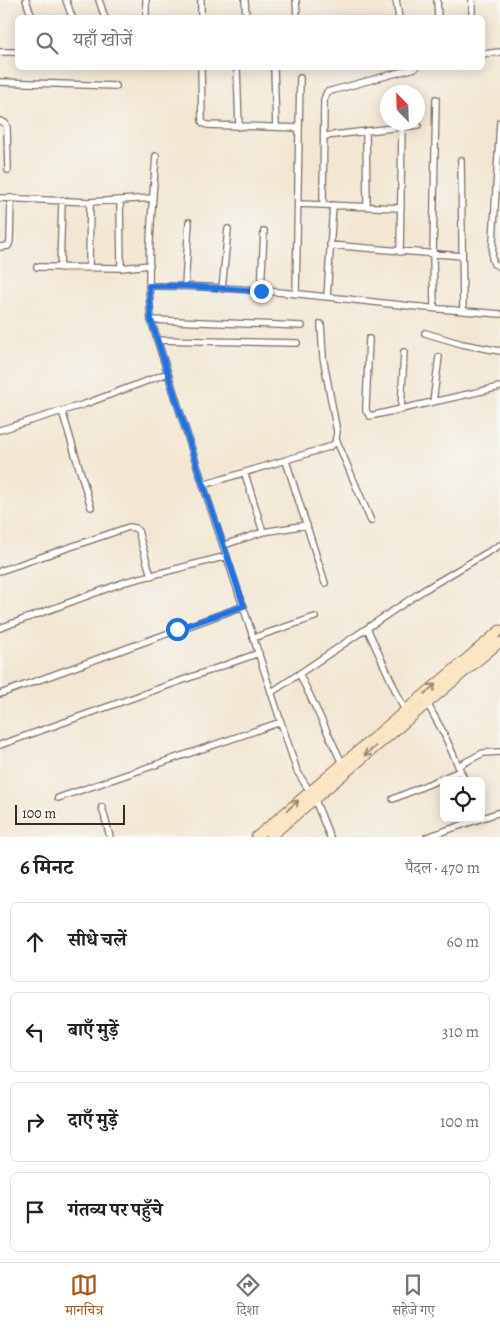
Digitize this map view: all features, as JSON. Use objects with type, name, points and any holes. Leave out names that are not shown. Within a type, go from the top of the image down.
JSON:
[{"type":"main road","points":[[270,837],[315,800],[344,767],[404,710],[500,630]]},
{"type":"main road","points":[[256,837],[308,792],[344,767],[427,703],[500,642]]},
{"type":"street","points":[[26,0],[31,15]]},
{"type":"street","points":[[66,0],[71,15]]},
{"type":"street","points":[[99,0],[105,15]]},
{"type":"street","points":[[146,0],[146,15]]},
{"type":"street","points":[[201,0],[201,15]]},
{"type":"street","points":[[245,0],[246,15]]},
{"type":"street","points":[[296,0],[298,15]]},
{"type":"street","points":[[396,0],[398,15]]},
{"type":"street","points":[[437,0],[438,15]]},
{"type":"street","points":[[472,0],[472,15]]},
{"type":"street","points":[[0,52],[15,52]]},
{"type":"street","points":[[485,54],[500,52]]},
{"type":"street","points":[[201,70],[203,124],[299,128]]},
{"type":"street","points":[[237,70],[239,126]]},
{"type":"street","points":[[274,70],[276,127]]},
{"type":"street","points":[[323,205],[324,100],[327,92],[407,70]]},
{"type":"street","points":[[296,293],[300,78]]},
{"type":"street","points":[[0,82],[116,86]]},
{"type":"street","points":[[434,308],[433,254],[436,99]]},
{"type":"street","points":[[0,121],[5,122],[7,127],[8,170]]},
{"type":"street","points":[[500,122],[497,206],[492,258],[494,264],[500,267]]},
{"type":"street","points":[[324,136],[380,129]]},
{"type":"street","points":[[400,252],[402,130]]},
{"type":"street","points":[[366,131],[368,206]]},
{"type":"street","points":[[156,156],[149,286],[151,320],[297,771],[308,792],[315,800],[330,837]]},
{"type":"street","points":[[461,160],[463,310]]},
{"type":"street","points":[[0,198],[90,202],[153,198]]},
{"type":"street","points":[[0,247],[8,246],[10,241],[11,198]]},
{"type":"street","points":[[120,201],[121,268]]},
{"type":"street","points":[[60,268],[62,202]]},
{"type":"street","points":[[89,268],[90,202]]},
{"type":"street","points":[[298,204],[401,208]]},
{"type":"street","points":[[327,297],[333,205]]},
{"type":"street","points":[[185,286],[190,222]]},
{"type":"street","points":[[222,289],[228,229]]},
{"type":"street","points":[[261,291],[264,231]]},
{"type":"street","points":[[330,245],[462,256]]},
{"type":"street","points":[[37,268],[121,268],[150,265]]},
{"type":"street","points":[[149,286],[185,286],[296,293],[500,314]]},
{"type":"street","points":[[151,320],[302,326]]},
{"type":"street","points":[[203,485],[286,461],[329,447],[335,443],[337,432],[322,348],[321,324]]},
{"type":"street","points":[[425,333],[462,344],[500,351]]},
{"type":"street","points":[[369,339],[366,411],[368,414],[374,416],[500,387]]},
{"type":"street","points":[[158,340],[297,343]]},
{"type":"street","points":[[401,410],[404,352]]},
{"type":"street","points":[[433,402],[439,357]]},
{"type":"street","points":[[0,430],[62,411],[168,373]]},
{"type":"street","points":[[62,411],[91,507]]},
{"type":"street","points":[[336,439],[371,521]]},
{"type":"street","points":[[286,461],[325,583]]},
{"type":"street","points":[[245,474],[263,532]]},
{"type":"street","points":[[224,545],[263,532],[307,525]]},
{"type":"street","points":[[0,571],[129,527],[135,528],[138,531],[151,576]]},
{"type":"street","points":[[272,692],[424,590],[500,545]]},
{"type":"street","points":[[0,628],[117,585],[227,556]]},
{"type":"street","points":[[0,694],[244,606]]},
{"type":"street","points":[[254,638],[315,617]]},
{"type":"street","points":[[367,628],[404,710]]},
{"type":"street","points":[[0,745],[259,653]]},
{"type":"street","points":[[300,674],[344,767]]},
{"type":"street","points":[[427,703],[463,777]]},
{"type":"street","points":[[58,798],[281,722]]},
{"type":"street","points":[[393,799],[459,768],[483,753],[500,752]]},
{"type":"street","points":[[102,807],[110,837]]},
{"type":"street","points":[[485,816],[500,814]]},
{"type":"street","points":[[428,837],[467,822]]},
{"type":"route","points":[[177,629],[244,606],[151,320],[149,286],[185,286],[261,291]]}]
